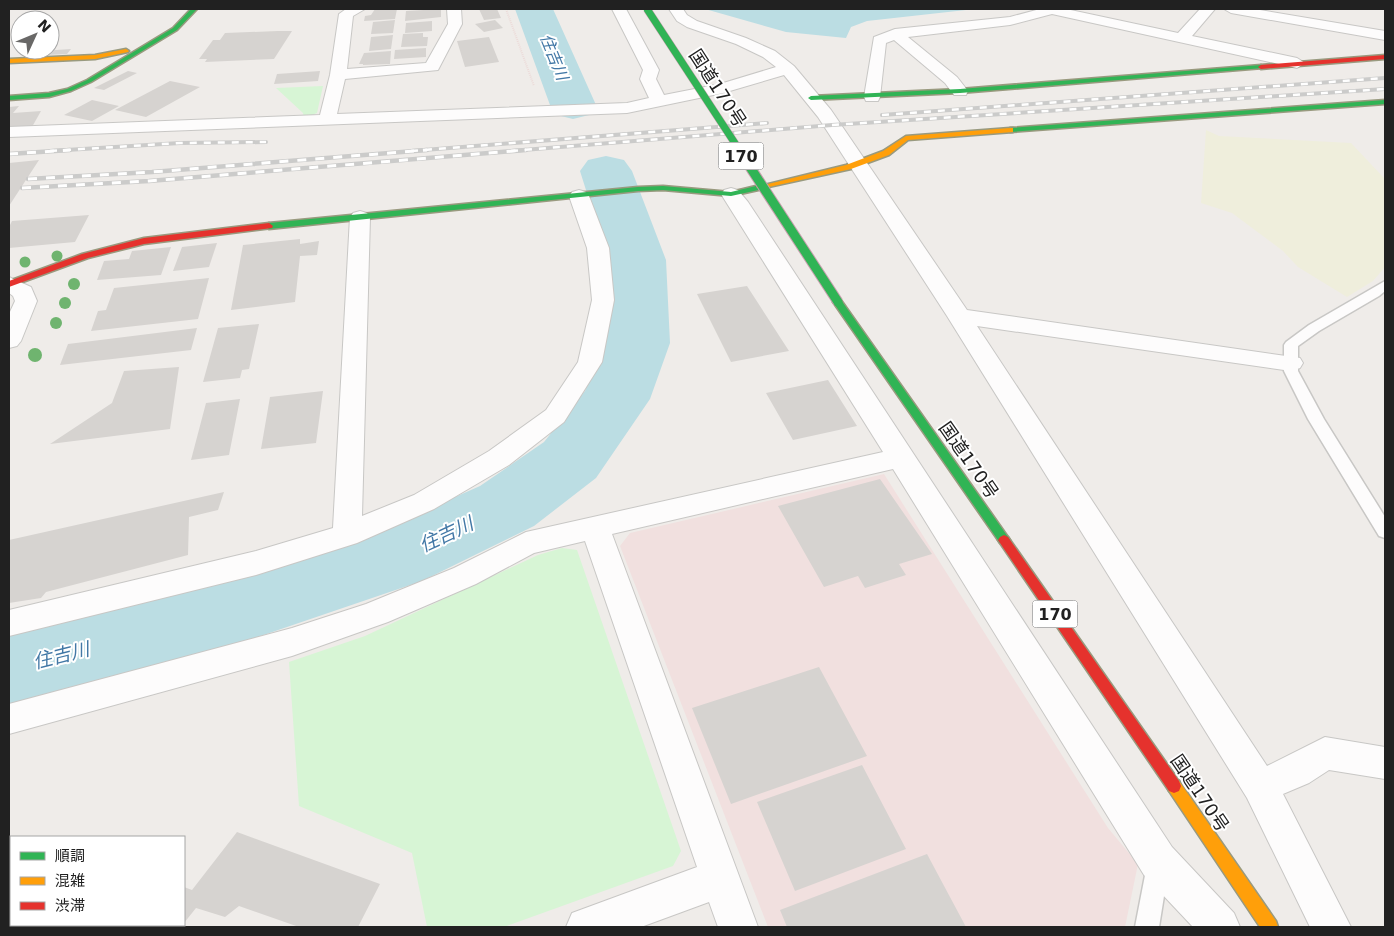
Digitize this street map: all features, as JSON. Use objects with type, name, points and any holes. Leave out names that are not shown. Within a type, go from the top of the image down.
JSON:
[{"type":"main road","points":[[9,98],[40,96],[69,90],[176,29],[194,9]]},
{"type":"main road","name":"国道170号","points":[[647,9],[838,302],[1115,700],[1270,927]]},
{"type":"main road","points":[[9,61],[109,56],[149,45]]},
{"type":"main road","points":[[811,98],[960,91],[1385,57]]},
{"type":"main road","points":[[9,284],[44,270],[135,242],[164,237],[638,189],[664,188],[731,194],[859,164],[886,152],[906,138],[1385,102]]},
{"type":"street","points":[[327,120],[338,75],[346,14],[358,9]]},
{"type":"street","points":[[338,75],[432,68],[455,24],[454,9]]},
{"type":"street","points":[[619,9],[651,70],[648,79],[659,102]]},
{"type":"street","points":[[676,9],[682,18],[769,54],[788,69],[859,164],[959,316],[1260,786],[1331,927]]},
{"type":"street","points":[[872,96],[879,40],[912,30],[1010,22],[1052,9],[1297,63]]},
{"type":"street","points":[[1181,38],[1208,9]]},
{"type":"street","points":[[1231,9],[1385,36]]},
{"type":"street","points":[[895,34],[951,80],[960,91]]},
{"type":"street","points":[[9,132],[627,108],[723,88],[788,69]]},
{"type":"street","points":[[731,194],[738,202],[1158,861],[1220,927]]},
{"type":"street","points":[[9,623],[256,564],[347,535],[424,502],[499,458],[554,416],[590,362],[603,300],[598,248],[579,196]]},
{"type":"street","points":[[347,535],[360,217]]},
{"type":"street","points":[[9,284],[23,292],[26,301],[14,320],[9,341]]},
{"type":"street","points":[[959,316],[1291,363]]},
{"type":"street","points":[[9,719],[292,642],[377,613],[465,576],[526,543],[901,458]]},
{"type":"street","points":[[595,528],[738,927]]},
{"type":"street","points":[[1260,786],[1296,771],[1325,754],[1385,763]]},
{"type":"street","points":[[586,927],[720,879]]},
{"type":"lane","points":[[1385,285],[1367,300],[1311,328],[1291,345],[1291,371],[1316,419],[1385,531]]},
{"type":"lane","points":[[1147,927],[1158,861]]},
{"type":"path","points":[[506,9],[541,105],[540,112]]},
{"type":"shaded area","points":[[884,474],[1108,828],[1138,864],[1125,927],[768,927],[620,546],[630,533]]},
{"type":"green space","points":[[323,86],[317,113],[304,118],[303,113],[276,88]]},
{"type":"green space","points":[[1206,130],[1219,136],[1351,143],[1385,179],[1385,267],[1373,281],[1347,297],[1298,267],[1283,251],[1232,213],[1201,203]]},
{"type":"green space","points":[[562,548],[577,550],[681,851],[673,866],[504,927],[427,927],[412,853],[299,806],[289,662],[365,636],[538,555]]},
{"type":"water","points":[[705,9],[975,9],[867,21],[851,27],[846,38],[786,32]]},
{"type":"building","points":[[375,9],[397,9],[395,19],[364,21],[365,16],[371,15]]},
{"type":"building","points":[[441,9],[441,17],[405,21],[406,11]]},
{"type":"building","points":[[479,9],[497,9],[501,18],[484,20]]},
{"type":"building","points":[[395,20],[393,33],[371,34],[373,22]]},
{"type":"building","points":[[495,20],[503,28],[484,32],[475,24]]},
{"type":"building","points":[[432,21],[432,31],[405,33],[406,23]]},
{"type":"building","points":[[292,31],[274,59],[205,62],[207,59],[199,59],[213,40],[220,40],[225,33]]},
{"type":"building","points":[[423,33],[423,37],[428,37],[427,46],[401,47],[403,34]]},
{"type":"building","points":[[393,35],[391,49],[369,51],[371,37]]},
{"type":"building","points":[[489,37],[499,62],[465,67],[457,41]]},
{"type":"building","points":[[426,48],[426,57],[394,59],[395,50]]},
{"type":"building","points":[[71,49],[67,54],[60,54],[60,50]]},
{"type":"building","points":[[391,51],[390,64],[359,64],[364,53]]},
{"type":"building","points":[[128,71],[137,73],[104,90],[94,88]]},
{"type":"building","points":[[320,71],[318,81],[274,84],[277,74]]},
{"type":"building","points":[[170,81],[200,87],[146,117],[115,110]]},
{"type":"building","points":[[92,100],[119,106],[92,121],[64,115]]},
{"type":"building","points":[[19,106],[13,113],[41,111],[32,127],[9,128],[9,107]]},
{"type":"building","points":[[39,160],[9,206],[9,163]]},
{"type":"building","points":[[89,215],[75,242],[9,248],[9,227],[12,221]]},
{"type":"building","points":[[300,239],[300,244],[319,241],[317,255],[300,256],[295,302],[231,310],[243,245]]},
{"type":"building","points":[[217,243],[209,267],[173,271],[182,247]]},
{"type":"building","points":[[171,247],[161,275],[97,280],[104,261],[129,259],[132,251]]},
{"type":"building","points":[[209,278],[198,319],[91,331],[98,311],[106,310],[114,288]]},
{"type":"building","points":[[747,286],[789,351],[731,362],[697,294]]},
{"type":"building","points":[[259,324],[249,369],[242,370],[240,378],[203,382],[218,328]]},
{"type":"building","points":[[197,328],[191,350],[60,365],[68,344]]},
{"type":"building","points":[[179,367],[170,429],[50,444],[112,403],[124,371]]},
{"type":"building","points":[[828,380],[857,426],[793,440],[766,393]]},
{"type":"building","points":[[323,391],[316,443],[261,449],[270,397]]},
{"type":"building","points":[[240,399],[229,455],[191,460],[206,403]]},
{"type":"building","points":[[880,479],[932,554],[899,564],[906,575],[865,588],[858,576],[824,587],[778,506]]},
{"type":"building","points":[[224,492],[218,510],[189,517],[188,555],[46,592],[41,598],[9,603],[9,540]]},
{"type":"building","points":[[819,667],[867,756],[731,804],[692,708]]},
{"type":"building","points":[[862,765],[906,849],[795,891],[757,802]]},
{"type":"building","points":[[237,832],[380,884],[358,927],[299,927],[239,906],[225,917],[196,908],[185,922],[185,887],[192,890]]},
{"type":"building","points":[[927,854],[966,927],[787,927],[780,910]]},
{"type":"building","points":[[96,926],[182,926],[181,927]]},
{"type":"waterway","name":"住吉川","points":[[534,9],[573,105]]},
{"type":"waterway","name":"住吉川","points":[[9,669],[243,608],[393,559],[507,506],[570,460],[616,399],[638,343],[637,260],[606,171]]},
{"type":"railway","points":[[882,115],[1385,78]]},
{"type":"railway","points":[[511,151],[832,125],[1385,89]]},
{"type":"railway","points":[[411,151],[767,123]]},
{"type":"railway","points":[[50,151],[180,143],[266,142]]},
{"type":"railway","points":[[9,154],[70,150]]},
{"type":"railway","points":[[28,179],[152,172],[427,150]]},
{"type":"railway","points":[[22,188],[149,181],[526,150]]},
{"type":"traffic: fast","points":[[9,98],[49,95],[69,90],[89,81],[175,29],[194,9]]},
{"type":"traffic: fast","points":[[647,9],[838,302]]},
{"type":"traffic: fast","points":[[811,98],[960,91],[1261,67]]},
{"type":"traffic: fast","points":[[1010,130],[1385,102]]},
{"type":"traffic: fast","points":[[269,226],[638,189],[663,188],[731,194],[760,187]]},
{"type":"traffic: fast","points":[[838,302],[1004,540]]},
{"type":"traffic: slow","points":[[9,61],[95,57],[126,51]]},
{"type":"traffic: slow","points":[[760,187],[848,167],[886,153],[906,138],[1010,130]]},
{"type":"traffic: slow","points":[[1174,786],[1270,927]]},
{"type":"traffic: jam","points":[[1261,67],[1385,57]]},
{"type":"traffic: jam","points":[[9,284],[85,256],[144,241],[269,226]]},
{"type":"traffic: jam","points":[[1004,540],[1174,786]]}]
